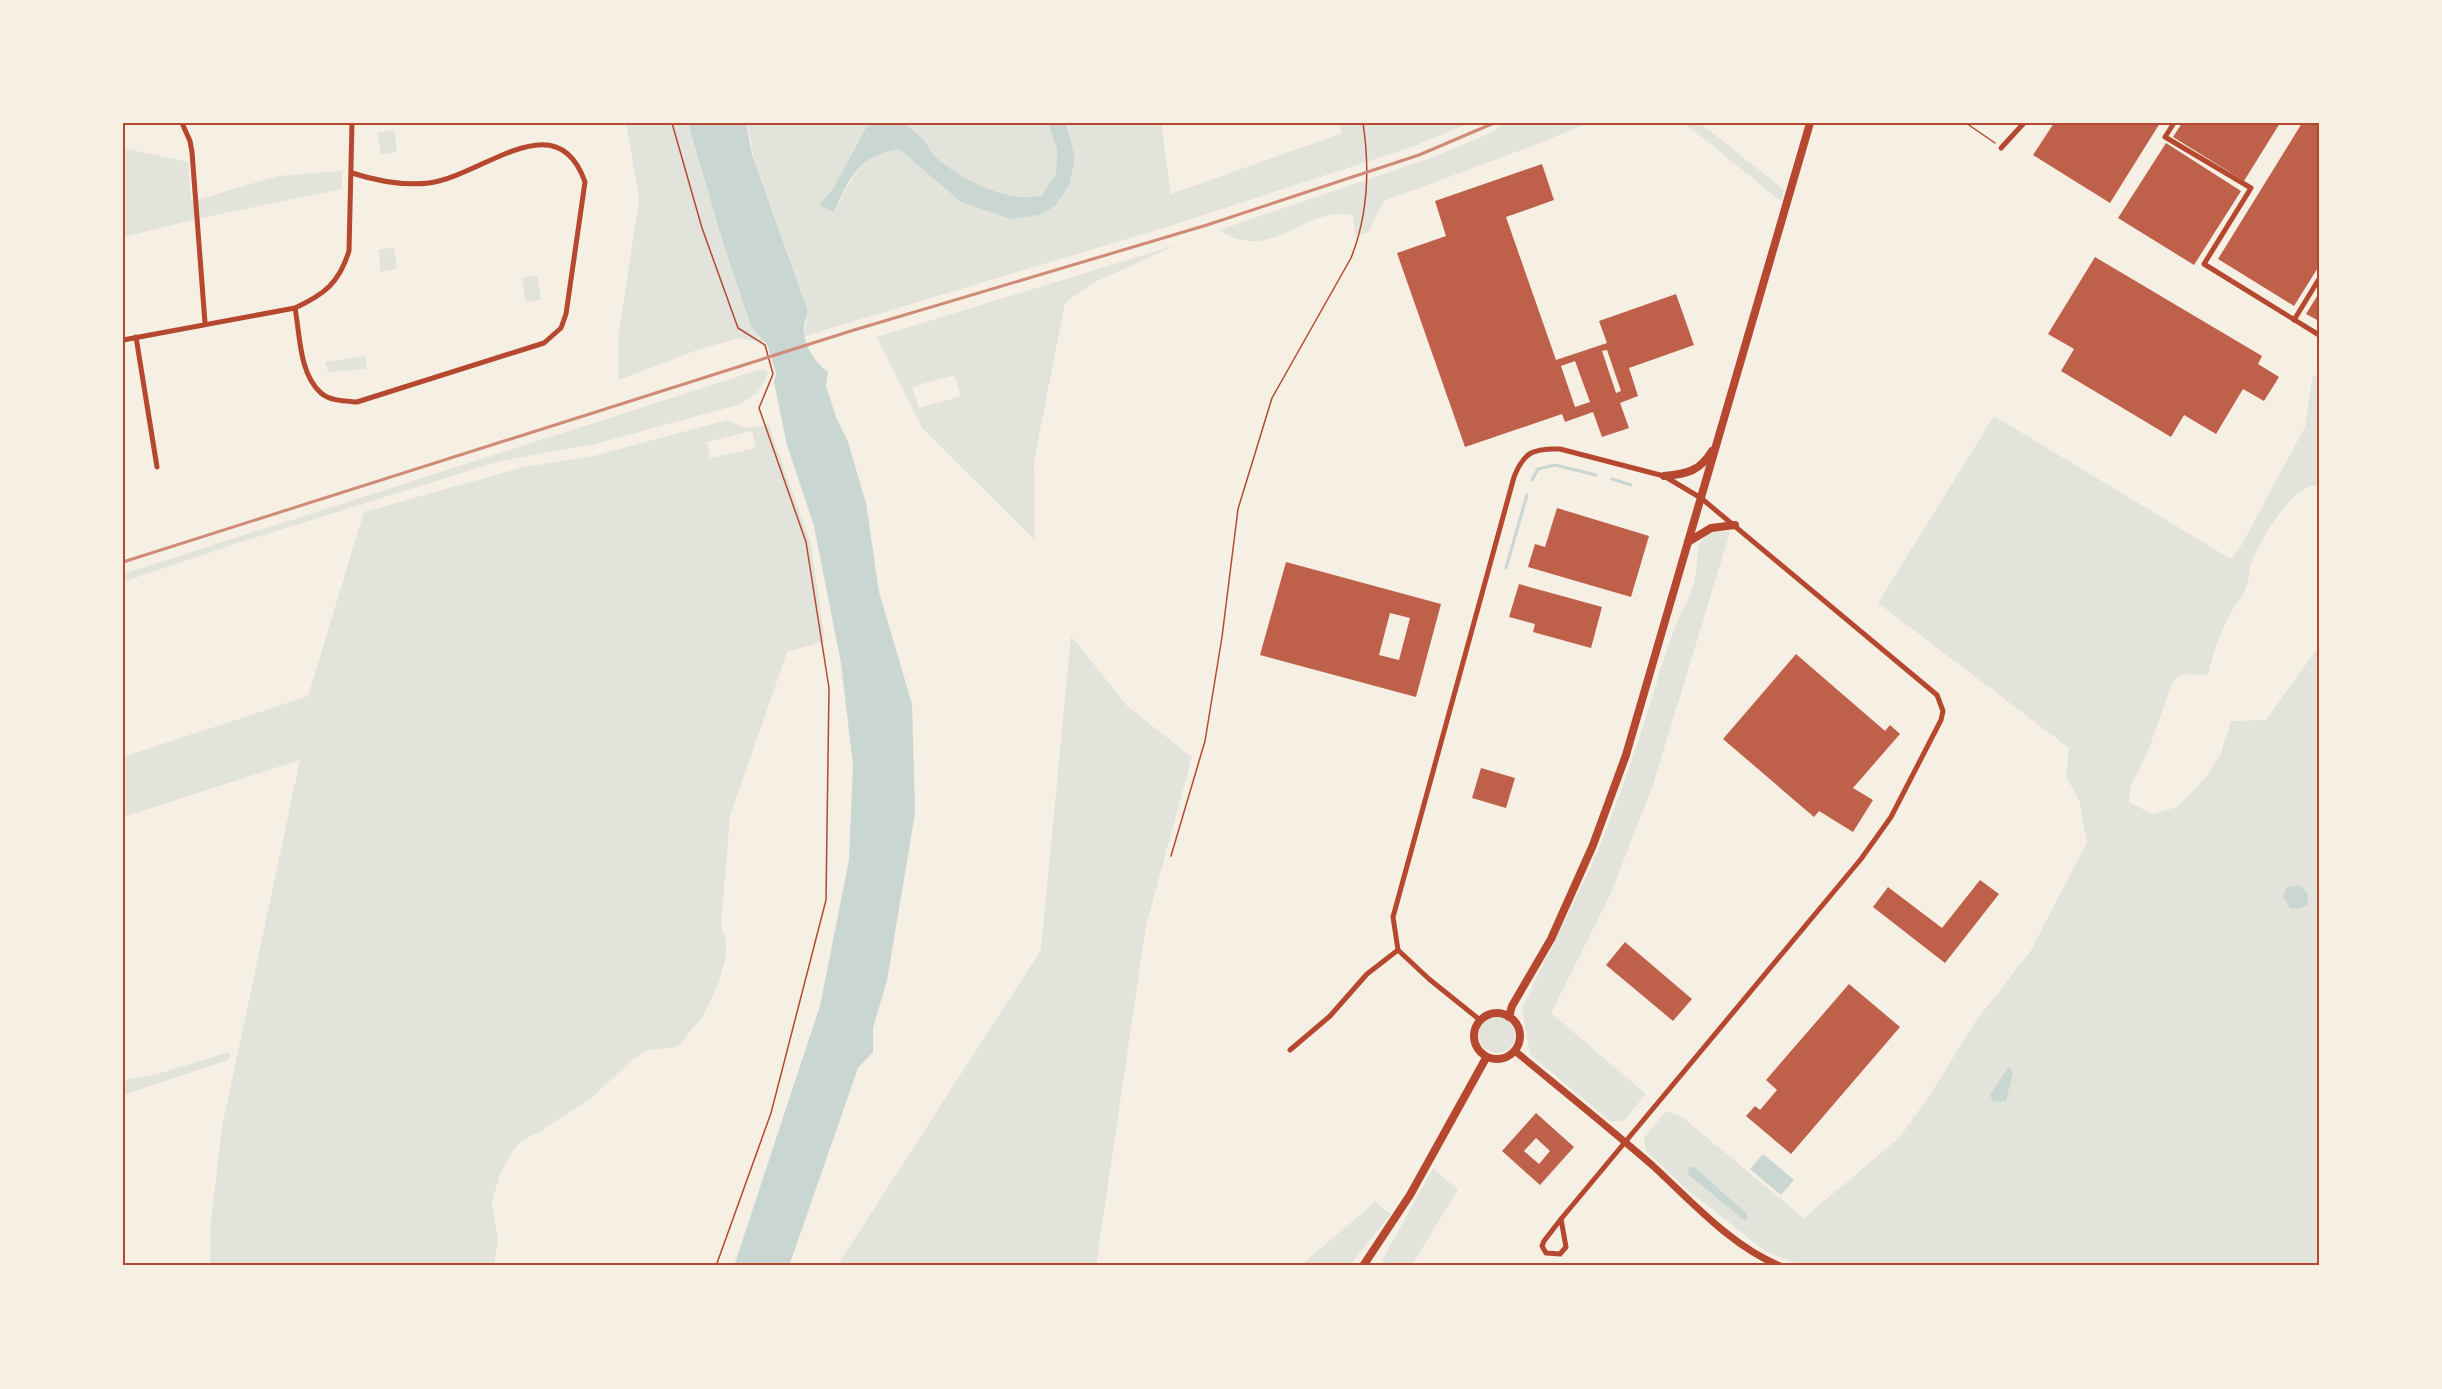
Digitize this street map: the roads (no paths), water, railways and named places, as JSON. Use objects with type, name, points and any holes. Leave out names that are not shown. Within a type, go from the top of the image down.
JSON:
[{"type":"main road","points":[[1509,1017],[1512,1006],[1551,939],[1593,845],[1626,755],[1810,123]]},
{"type":"main road","points":[[1665,476],[1683,474],[1701,466],[1716,445]]},
{"type":"main road","points":[[1688,542],[1711,528],[1735,525]]},
{"type":"main road","points":[[1495,1013],[1509,1017],[1518,1026],[1520,1034],[1515,1051],[1500,1060],[1486,1058],[1478,1052],[1474,1043],[1474,1028],[1480,1020],[1495,1013]]},
{"type":"main road","points":[[1363,1266],[1410,1195],[1486,1058]]},
{"type":"street","points":[[182,123],[192,152],[205,323]]},
{"type":"street","points":[[123,340],[295,308],[318,297],[334,283],[343,270],[351,236],[352,123]]},
{"type":"street","points":[[2001,148],[2024,123]]},
{"type":"street","points":[[2174,123],[2165,137],[2251,188],[2204,264],[2319,335]]},
{"type":"street","points":[[295,308],[307,374],[321,393],[336,400],[357,402],[544,343],[561,328],[566,314],[585,182],[579,166],[567,151],[548,143],[526,146],[453,177],[429,183],[398,183],[352,173]]},
{"type":"street","points":[[2294,320],[2319,279]]},
{"type":"street","points":[[136,337],[157,466]]},
{"type":"street","points":[[1480,1020],[1429,979],[1398,950],[1393,917],[1512,483],[1520,461],[1531,452],[1544,448],[1560,449],[1665,476],[1701,498],[1937,695],[1943,711],[1941,720],[1891,817],[1861,859],[1561,1219],[1544,1241],[1542,1246],[1546,1254],[1560,1254],[1566,1247],[1561,1219]]},
{"type":"street","points":[[1290,1050],[1330,1016],[1367,974],[1398,950]]},
{"type":"street","points":[[1515,1051],[1625,1142],[1717,1224],[1758,1257],[1780,1266]]},
{"type":"waterway","points":[[1532,480],[1538,469],[1555,465],[1596,475]]},
{"type":"waterway","points":[[1612,479],[1631,485]]},
{"type":"waterway","points":[[1506,568],[1527,495]]},
{"type":"railway","points":[[123,562],[854,330],[1207,225],[1419,155],[1494,123]]}]
